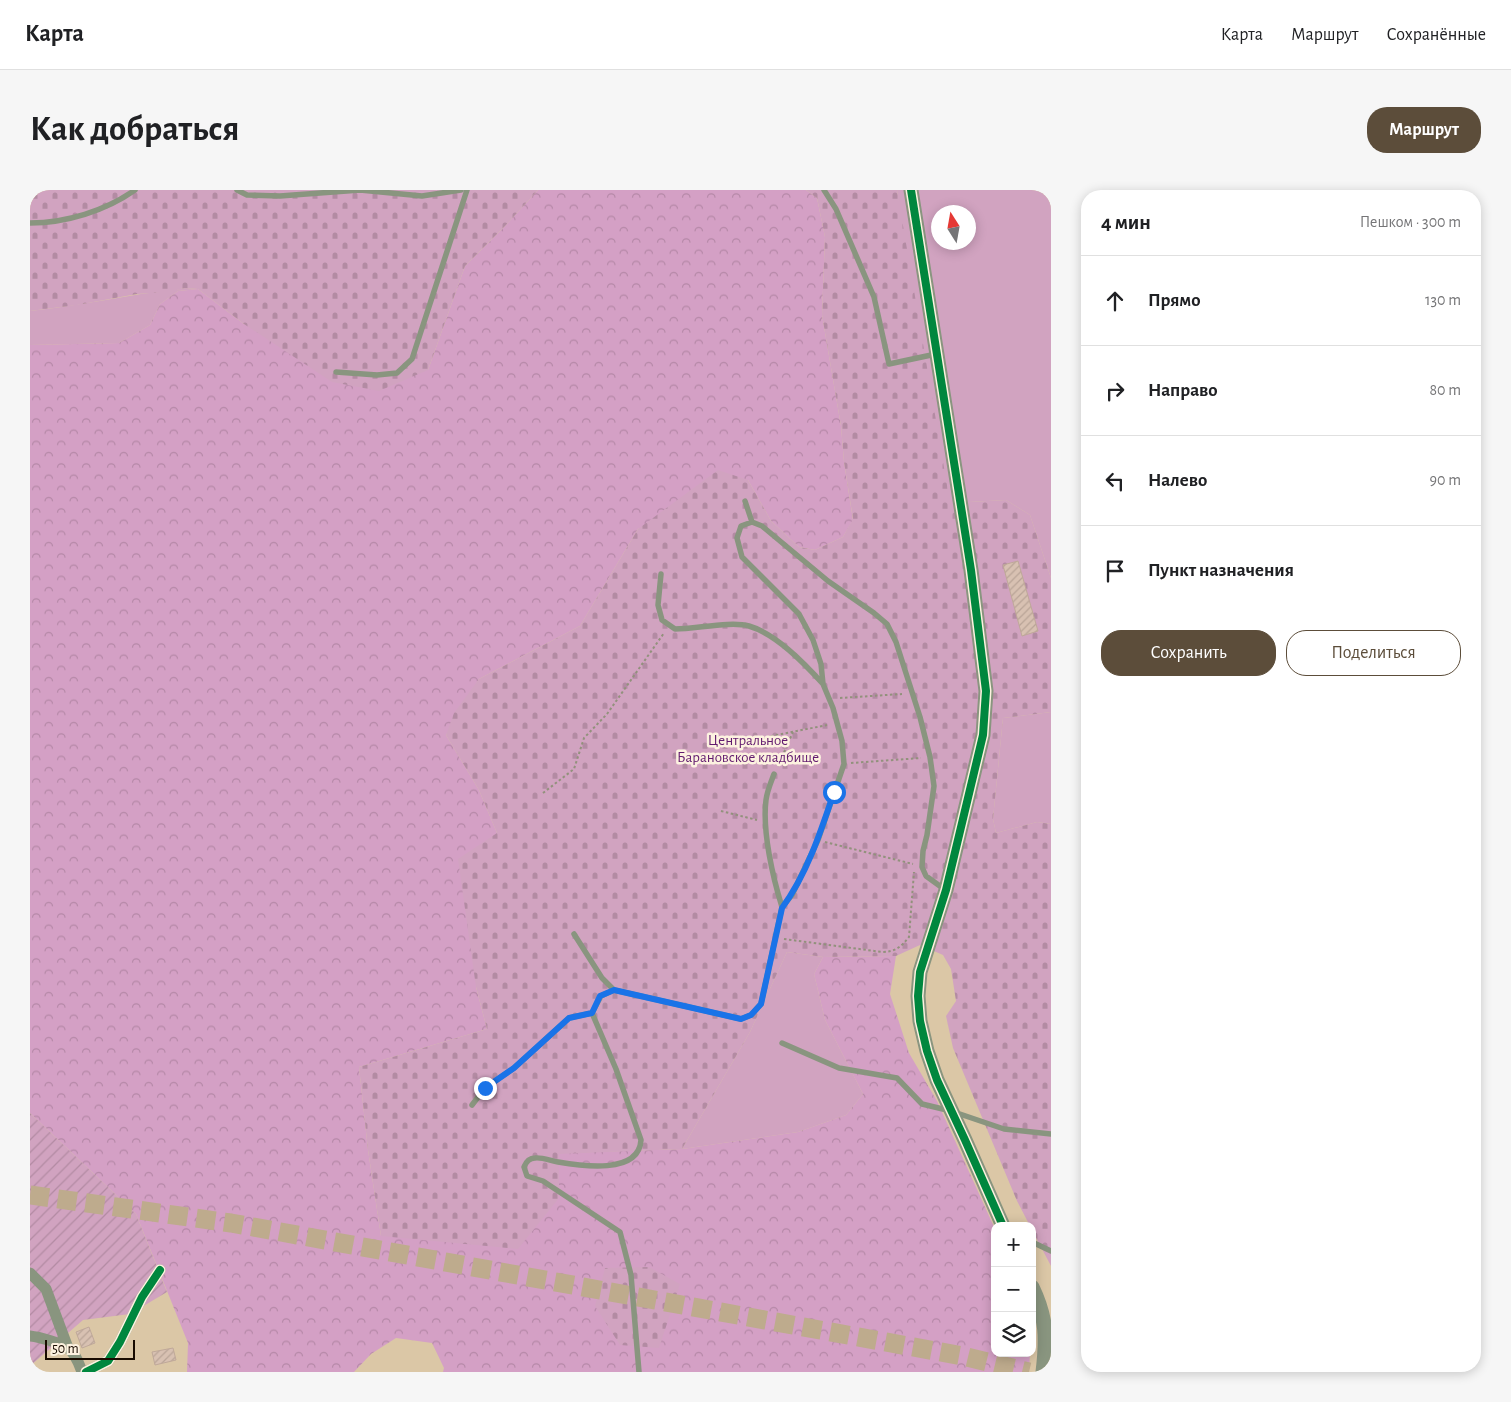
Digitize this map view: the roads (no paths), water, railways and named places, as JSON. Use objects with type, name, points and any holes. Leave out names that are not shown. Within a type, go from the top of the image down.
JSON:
[{"type":"street","points":[[911,190],[938,354],[986,692],[983,736],[946,890],[920,972],[918,996],[920,1020],[927,1051],[937,1080],[1001,1222]]},
{"type":"street","points":[[30,1273],[46,1289],[68,1348],[78,1360],[84,1372],[108,1361],[120,1342],[142,1297],[160,1270]]},
{"type":"street","points":[[1036,1296],[1046,1328],[1043,1372]]},
{"type":"street","points":[[30,1336],[68,1348]]},
{"type":"lane","points":[[30,223],[78,216],[118,202],[135,190]]},
{"type":"lane","points":[[238,190],[247,195],[280,196],[360,190],[422,196],[462,190]]},
{"type":"lane","points":[[336,372],[377,375],[397,373],[412,359],[467,190]]},
{"type":"lane","points":[[824,190],[836,209],[874,297],[889,364],[938,354]]},
{"type":"lane","points":[[745,501],[752,522]]},
{"type":"lane","points":[[823,684],[821,664],[813,640],[799,614],[742,557],[737,538],[741,526],[752,522],[762,526],[828,581],[887,624],[896,642],[930,757],[934,786],[922,867],[926,876],[946,890]]},
{"type":"lane","points":[[574,934],[602,978],[614,990],[741,1019],[751,1015],[761,1004],[782,908],[792,895],[818,840],[844,764],[842,741],[830,699],[823,684],[806,666],[769,636],[748,626],[718,625],[675,629],[662,620],[658,605],[661,574]]},
{"type":"lane","points":[[774,774],[766,799],[765,822],[782,908]]},
{"type":"lane","points":[[614,990],[600,996],[592,1013],[616,1069],[641,1140],[640,1147],[633,1158],[621,1163],[600,1167],[535,1158],[527,1161],[524,1167],[527,1176],[543,1182],[620,1232],[631,1275],[639,1372]]},
{"type":"lane","points":[[472,1105],[485,1088],[514,1068],[569,1018],[592,1013]]},
{"type":"lane","points":[[782,1043],[839,1068],[897,1078],[922,1104],[952,1111],[1004,1129],[1051,1134]]},
{"type":"lane","points":[[1036,1244],[1051,1251]]},
{"type":"tunnel","points":[[30,1195],[231,1223],[963,1356],[1029,1372]]},
{"type":"park label","name":"Центральное Барановское кладбище","points":[[748,748]]}]
